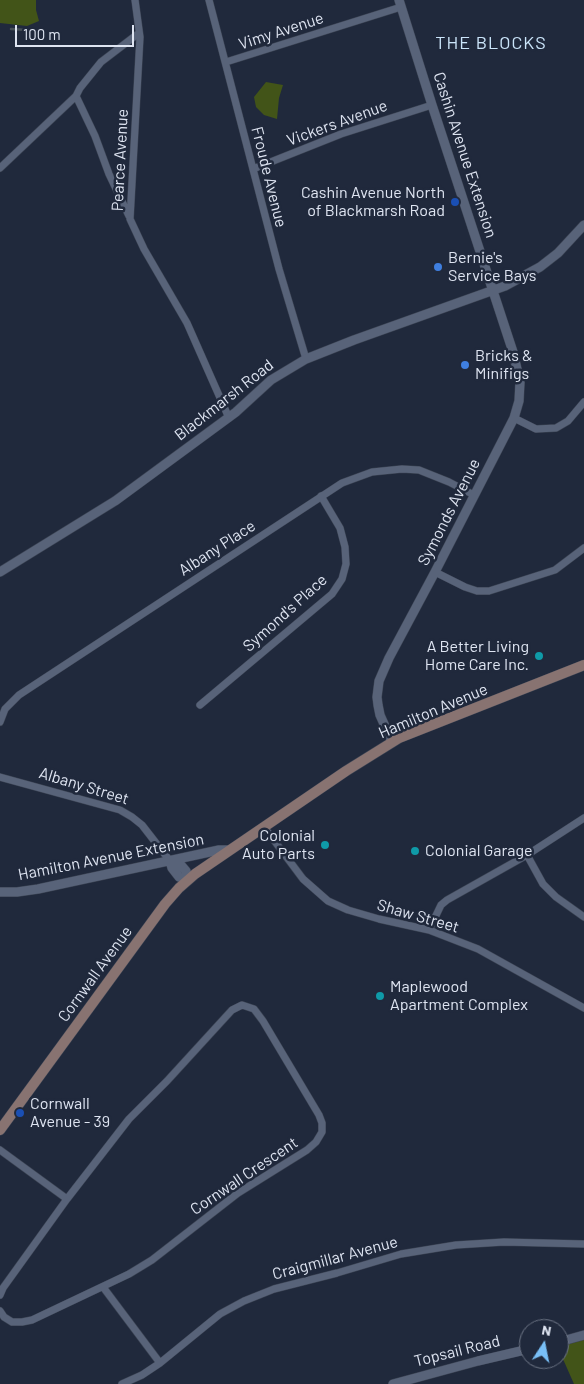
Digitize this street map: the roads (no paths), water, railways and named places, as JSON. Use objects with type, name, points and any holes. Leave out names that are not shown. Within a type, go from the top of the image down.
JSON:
[{"type":"main road","name":"Hamilton Avenue","points":[[228,850],[392,742],[584,665]]},
{"type":"main road","name":"Cornwall Avenue","points":[[0,1130],[165,904],[188,880],[223,856],[228,850]]},
{"type":"street","name":"Pearce Avenue","points":[[135,0],[139,33],[130,219],[144,249],[187,323],[229,418]]},
{"type":"street","name":"Froude Avenue","points":[[209,0],[279,269],[306,359]]},
{"type":"street","name":"Vimy Avenue","points":[[226,62],[400,4]]},
{"type":"street","name":"Cashin Avenue Extension","points":[[400,4],[493,290]]},
{"type":"street","points":[[0,168],[76,96],[80,88],[101,62],[139,33]]},
{"type":"street","points":[[76,96],[96,136],[109,174],[130,219]]},
{"type":"street","name":"Vickers Avenue","points":[[253,170],[341,134],[432,105]]},
{"type":"street","name":"Blackmarsh Road","points":[[0,572],[115,501],[229,418],[271,380],[306,359],[505,286],[540,267],[558,252],[584,225]]},
{"type":"street","name":"Symonds Avenue","points":[[392,742],[380,715],[377,689],[379,681],[392,652],[514,418],[519,400],[519,373],[493,290]]},
{"type":"street","points":[[514,418],[536,429],[556,428],[568,421],[584,402]]},
{"type":"street","name":"Albany Place","points":[[0,722],[5,709],[19,694],[342,483],[372,472],[402,469],[419,470],[434,475],[474,495]]},
{"type":"street","name":"Symond's Place","points":[[200,705],[332,594],[342,579],[346,564],[345,547],[340,528],[321,496]]},
{"type":"street","points":[[435,572],[464,587],[489,591],[555,570],[584,548]]},
{"type":"street","name":"Albany Street","points":[[0,777],[120,810],[142,825],[170,861],[172,868],[179,877],[188,880]]},
{"type":"street","points":[[429,930],[441,905],[446,900],[527,855],[584,818]]},
{"type":"street","name":"Shaw Street","points":[[264,827],[303,879],[328,900],[348,910],[429,930],[478,949],[584,1008]]},
{"type":"street","name":"Hamilton Avenue Extension","points":[[0,892],[38,889],[219,850],[228,850]]},
{"type":"street","points":[[527,855],[543,884],[556,897],[584,917]]},
{"type":"street","name":"Cornwall Crescent","points":[[0,1295],[66,1198],[129,1119],[173,1075],[235,1007],[242,1006],[254,1009],[319,1115],[322,1127],[320,1137],[308,1150],[256,1181],[152,1260],[103,1287],[32,1320],[12,1322],[4,1317],[0,1311]]},
{"type":"street","points":[[0,1150],[66,1198]]},
{"type":"street","name":"Craigmillar Avenue","points":[[122,1384],[142,1375],[160,1363],[220,1314],[244,1300],[274,1289],[401,1254],[456,1245],[504,1242],[584,1244]]},
{"type":"street","points":[[103,1287],[160,1363]]},
{"type":"street","points":[[569,1339],[584,1335]]},
{"type":"street","name":"Topsail Road","points":[[393,1384],[519,1351]]},
{"type":"waterway","points":[[11,29],[28,30]]},
{"type":"place","name":"Cashin Avenue North of Blackmarsh Road","points":[[455,202]]},
{"type":"place","name":"Bernie's Service Bays","points":[[438,267]]},
{"type":"place","name":"Bricks & Minifigs","points":[[465,365]]},
{"type":"place","name":"A Better Living Home Care Inc.","points":[[539,656]]},
{"type":"place","name":"Colonial Auto Parts","points":[[325,845]]},
{"type":"place","name":"Colonial Garage","points":[[415,851]]},
{"type":"place","name":"Maplewood Apartment Complex","points":[[380,996]]},
{"type":"place","name":"Cornwall Avenue - 39","points":[[20,1113]]},
{"type":"district","name":"THE BLOCKS","points":[[491,43]]}]
